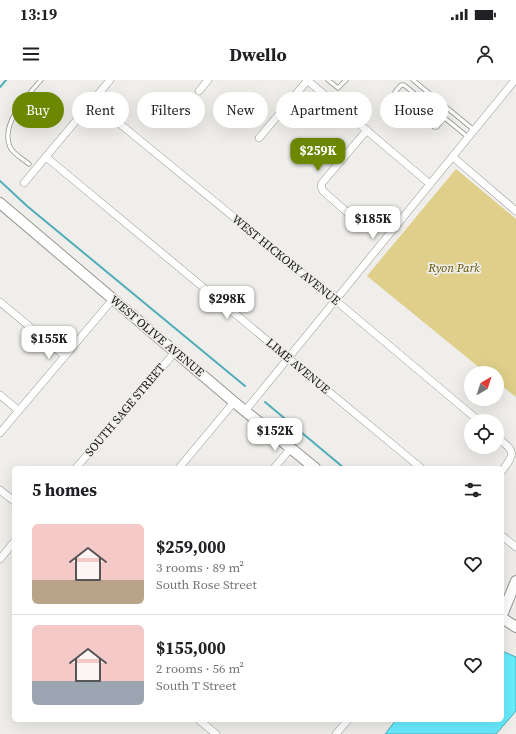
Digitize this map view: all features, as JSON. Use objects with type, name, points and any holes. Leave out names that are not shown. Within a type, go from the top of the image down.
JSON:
[{"type":"street","points":[[100,92],[110,80]]},
{"type":"street","points":[[199,91],[208,80]]},
{"type":"street","points":[[245,411],[515,80]]},
{"type":"street","points":[[259,138],[309,81],[430,184]]},
{"type":"street","points":[[24,183],[72,125]]},
{"type":"street","name":"WEST HICKORY AVENUE","points":[[125,128],[336,300],[471,414]]},
{"type":"street","points":[[348,213],[322,191],[321,186],[367,130]]},
{"type":"street","name":"LIME AVENUE","points":[[46,157],[419,466]]},
{"type":"street","points":[[453,157],[516,211]]},
{"type":"street","name":"WEST OLIVE AVENUE","points":[[0,204],[234,402],[313,466]]},
{"type":"street","points":[[0,433],[113,299]]},
{"type":"street","points":[[0,302],[65,356]]},
{"type":"street","name":"SOUTH SAGE STREET","points":[[78,466],[175,352]]},
{"type":"street","points":[[0,395],[18,410]]},
{"type":"street","points":[[181,466],[234,402]]},
{"type":"street","points":[[504,442],[513,452],[504,469]]},
{"type":"street","points":[[276,466],[291,448]]},
{"type":"street","points":[[0,490],[12,499]]},
{"type":"street","points":[[504,538],[516,547]]},
{"type":"street","points":[[0,559],[12,544]]},
{"type":"street","points":[[504,611],[516,581]]},
{"type":"street","points":[[504,618],[516,627]]},
{"type":"street","points":[[201,722],[216,734]]},
{"type":"street","points":[[336,734],[346,722]]},
{"type":"lane","points":[[29,164],[10,148],[6,136],[8,127],[16,109],[41,80]]},
{"type":"lane","points":[[328,80],[338,88],[346,80]]},
{"type":"lane","points":[[413,80],[474,131]]},
{"type":"lane","points":[[400,85],[404,85],[444,118],[438,127],[434,127],[395,96],[395,92],[400,85]]},
{"type":"lane","points":[[448,121],[468,138]]},
{"type":"green space","name":"Ryon Park","points":[[456,169],[516,219],[516,397],[504,388],[504,366],[477,366],[367,276]]},
{"type":"water","points":[[504,652],[516,657],[516,711],[496,734],[385,734],[394,722],[504,722]]},
{"type":"waterway","points":[[0,87],[6,80]]},
{"type":"waterway","points":[[0,181],[27,206],[245,386]]},
{"type":"waterway","points":[[265,402],[342,466]]}]
